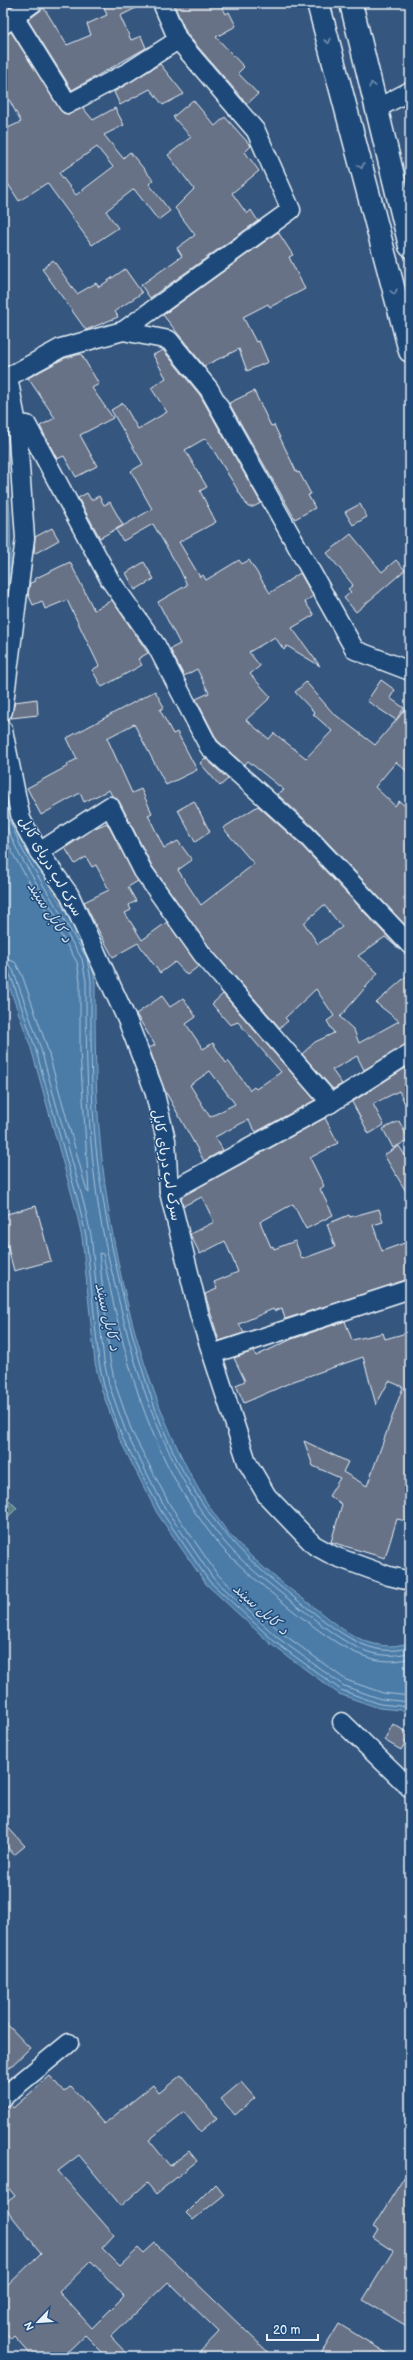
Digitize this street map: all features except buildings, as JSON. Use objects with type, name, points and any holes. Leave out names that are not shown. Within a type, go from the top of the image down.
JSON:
[{"type":"main road","points":[[318,3],[410,351]]},
{"type":"main road","points":[[351,3],[378,108],[410,246]]},
{"type":"street","points":[[33,3],[8,21],[68,104],[128,72],[178,40]]},
{"type":"street","points":[[3,711],[24,538],[17,424],[6,377],[61,348],[123,331],[291,210],[256,131],[178,40],[162,3]]},
{"type":"street","points":[[378,108],[410,91]]},
{"type":"street","points":[[123,331],[169,340],[209,389],[355,650],[410,671]]},
{"type":"street","points":[[17,424],[27,425],[110,580],[156,646],[208,747],[306,835],[410,945]]},
{"type":"street","name":"سرک لبِ دریای کابل","points":[[3,730],[21,819],[39,852],[70,894],[128,1022],[154,1090],[166,1140],[169,1192],[200,1316],[247,1462],[267,1496],[314,1545],[334,1556],[389,1576],[410,1581]]},
{"type":"street","points":[[39,852],[110,806],[143,871],[202,954],[331,1102]]},
{"type":"street","points":[[169,1192],[331,1102],[410,1053]]},
{"type":"street","points":[[212,1354],[410,1289]]},
{"type":"street","points":[[342,1722],[410,1788]]},
{"type":"street","points":[[3,2097],[69,2044]]},
{"type":"green space","points":[[3,1494],[17,1508],[3,1522]]},
{"type":"water","points":[[3,428],[10,513],[11,566],[3,638]]},
{"type":"water","name":"د کابل سيند","points":[[3,791],[20,835],[77,931],[86,948],[92,968],[95,980],[99,1128],[108,1206],[123,1285],[133,1325],[157,1400],[172,1436],[192,1476],[215,1515],[234,1539],[261,1565],[343,1630],[356,1637],[382,1645],[396,1646],[410,1642],[410,1711],[379,1708],[339,1694],[272,1645],[206,1584],[157,1513],[119,1438],[101,1388],[95,1363],[82,1237],[75,1206],[31,1048],[3,969]]}]
